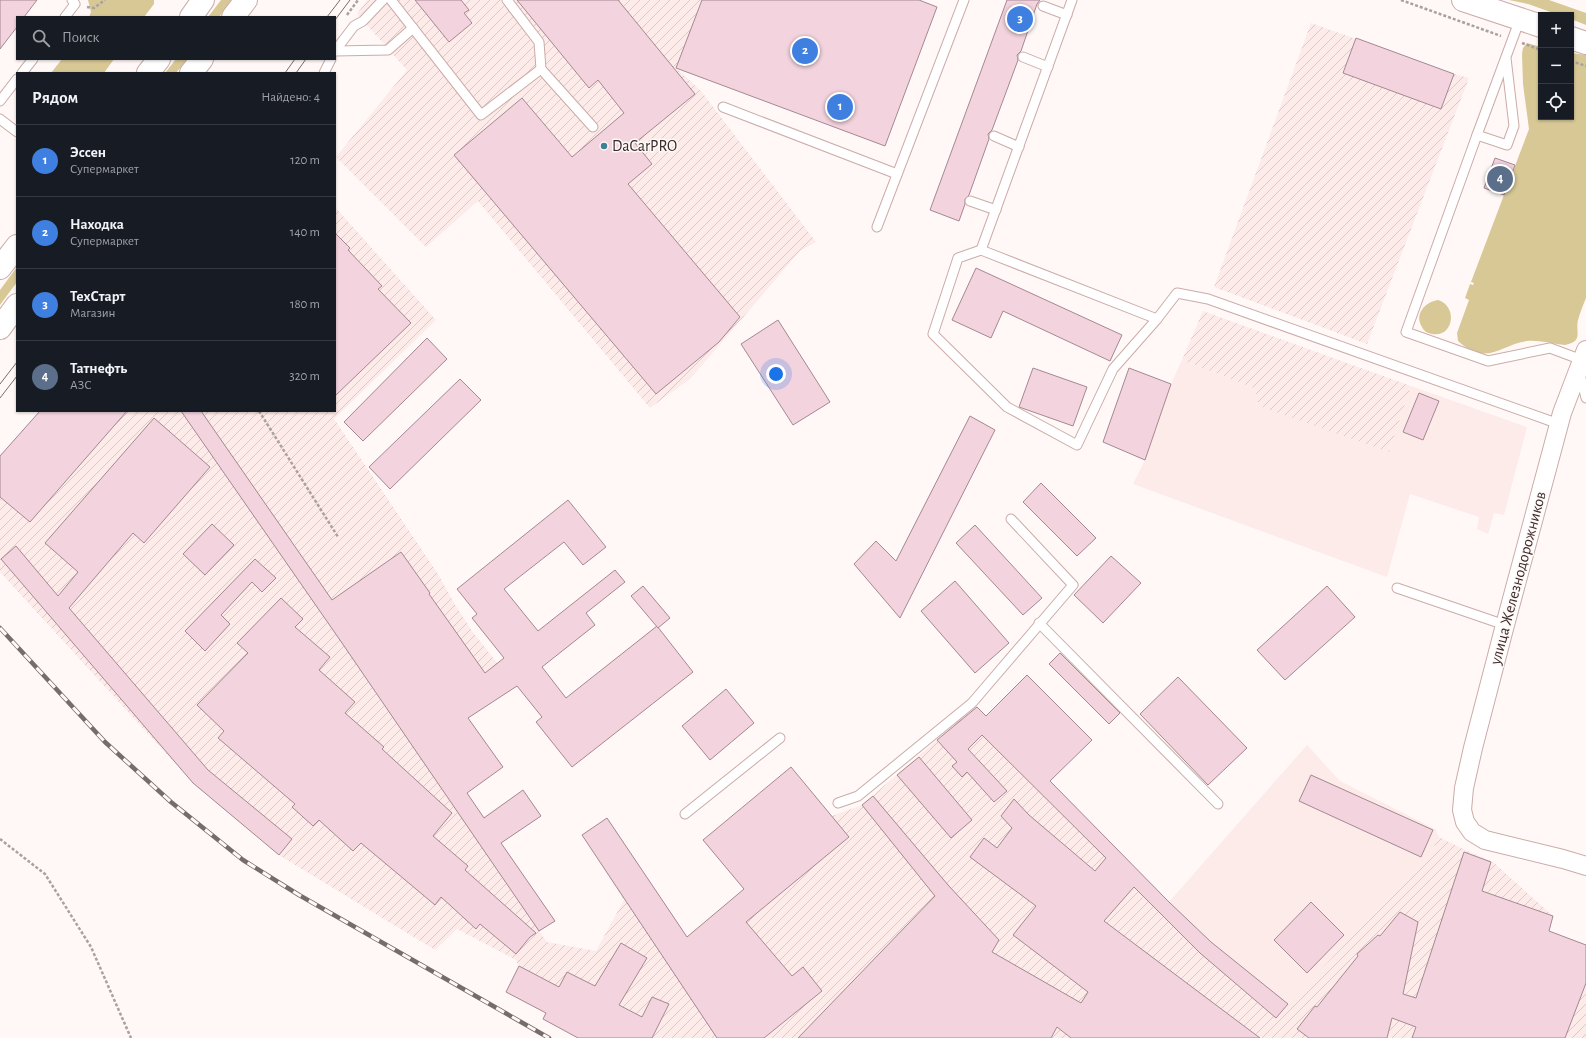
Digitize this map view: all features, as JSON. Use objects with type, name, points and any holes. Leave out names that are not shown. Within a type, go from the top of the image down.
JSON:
[{"type":"main road","points":[[234,16],[246,0]]},
{"type":"main road","points":[[1463,0],[1538,25]]},
{"type":"main road","points":[[1574,39],[1586,43]]},
{"type":"main road","points":[[149,72],[158,60]]},
{"type":"main road","points":[[192,72],[201,60]]},
{"type":"main road","points":[[0,268],[16,247]]},
{"type":"main road","points":[[0,328],[16,306]]},
{"type":"street","name":"улица Железнодорожников","points":[[1582,359],[1562,412],[1472,748],[1464,788],[1462,810],[1465,822],[1472,832],[1485,840],[1586,866]]},
{"type":"lane","points":[[336,50],[354,26],[363,21],[383,0]]},
{"type":"lane","points":[[391,0],[481,115],[541,69]]},
{"type":"lane","points":[[507,0],[539,42],[541,69],[593,127]]},
{"type":"lane","points":[[877,227],[964,0]]},
{"type":"lane","points":[[981,250],[1072,0]]},
{"type":"lane","points":[[66,16],[74,2]]},
{"type":"lane","points":[[1043,6],[1067,15]]},
{"type":"lane","points":[[1520,18],[1406,332],[1488,361],[1550,348],[1582,359],[1586,398]]},
{"type":"lane","points":[[336,51],[388,50],[413,28]]},
{"type":"lane","points":[[1023,58],[1048,67]]},
{"type":"lane","points":[[1477,135],[1506,145],[1514,126],[1506,58]]},
{"type":"lane","points":[[23,72],[32,60]]},
{"type":"lane","points":[[324,72],[330,60]]},
{"type":"lane","points":[[0,101],[16,80]]},
{"type":"lane","points":[[723,107],[898,174]]},
{"type":"lane","points":[[0,119],[16,131]]},
{"type":"lane","points":[[994,136],[1019,147]]},
{"type":"lane","points":[[970,201],[996,210]]},
{"type":"lane","points":[[1157,319],[981,250],[958,258],[933,334],[1007,407],[1077,445],[1113,369],[1157,319],[1177,293],[1208,299],[1559,424]]},
{"type":"lane","points":[[838,803],[858,796],[972,703],[1073,585],[1011,519]]},
{"type":"lane","points":[[1397,588],[1505,625]]},
{"type":"lane","points":[[1039,623],[1218,804]]},
{"type":"lane","points":[[685,814],[780,738]]},
{"type":"path","points":[[74,2],[94,8],[105,0]]},
{"type":"path","points":[[350,11],[358,0]]},
{"type":"path","points":[[1401,0],[1538,49]]},
{"type":"path","points":[[1574,62],[1586,66]]},
{"type":"path","points":[[260,412],[338,537]]},
{"type":"path","points":[[0,838],[45,874],[91,947],[131,1038]]},
{"type":"shaded area","points":[[88,0],[154,0],[154,4],[145,16],[89,16],[91,12]]},
{"type":"shaded area","points":[[221,0],[232,0],[220,16],[209,16]]},
{"type":"shaded area","points":[[367,0],[702,0],[676,68],[701,91],[816,242],[800,251],[690,379],[650,408],[478,201],[426,247],[336,157],[407,70],[357,14]]},
{"type":"shaded area","points":[[1509,0],[1549,0],[1586,13],[1586,25],[1574,20],[1574,12],[1551,12],[1528,4]]},
{"type":"shaded area","points":[[1311,23],[1469,78],[1367,344],[1214,287]]},
{"type":"shaded area","points":[[1527,43],[1538,46],[1538,120],[1574,120],[1574,53],[1586,55],[1586,298],[1578,320],[1578,336],[1575,341],[1565,345],[1527,341],[1493,352],[1477,353],[1468,349],[1458,341],[1457,333],[1469,300],[1465,298],[1470,284],[1473,285],[1474,283],[1471,282],[1529,129],[1523,84],[1523,48]]},
{"type":"shaded area","points":[[61,60],[113,60],[105,72],[52,72]]},
{"type":"shaded area","points":[[175,60],[186,60],[177,72],[166,72]]},
{"type":"shaded area","points":[[336,208],[436,320],[334,419],[438,574],[472,631],[515,686],[432,742],[483,817],[523,790],[541,816],[501,843],[555,921],[539,931],[547,942],[596,951],[624,900],[582,835],[607,818],[687,937],[832,816],[862,805],[976,706],[1169,902],[1211,942],[1288,1004],[1429,856],[1439,837],[1493,862],[1553,916],[1549,932],[1586,945],[1586,1038],[578,1038],[543,1019],[546,1013],[506,992],[519,967],[516,960],[457,929],[435,950],[279,855],[194,784],[0,572],[0,456],[39,412],[336,412]]},
{"type":"shaded area","points":[[16,268],[16,283],[0,305],[0,290]]},
{"type":"shaded area","points":[[1438,300],[1449,308],[1451,321],[1449,327],[1445,331],[1439,334],[1432,334],[1424,330],[1419,318],[1422,309],[1425,306]]},
{"type":"shaded area","points":[[1203,311],[1411,386],[1389,452],[1259,406],[1254,388],[1182,360]]},
{"type":"shaded area","points":[[1182,360],[1254,388],[1389,452],[1411,386],[1527,427],[1504,515],[1494,513],[1488,534],[1477,529],[1479,517],[1410,494],[1387,577],[1133,484],[1145,460],[1171,384]]},
{"type":"shaded area","points":[[1307,745],[1340,781],[1435,829],[1439,837],[1429,856],[1288,1004],[1211,942],[1169,902]]},
{"type":"building","points":[[0,0],[37,0],[25,16],[16,16],[16,28],[0,49]]},
{"type":"building","points":[[415,0],[461,0],[469,10],[464,13],[472,23],[449,42]]},
{"type":"building","points":[[517,0],[618,0],[695,94],[635,143],[652,164],[628,184],[740,317],[719,342],[656,394],[454,155],[522,98],[572,157],[624,113],[598,80],[589,88]]},
{"type":"building","points":[[702,0],[919,0],[937,7],[885,146],[676,68]]},
{"type":"building","points":[[1007,0],[1040,0],[1037,4],[1021,51],[1017,55],[1018,60],[992,130],[988,134],[989,139],[969,195],[965,199],[965,204],[959,221],[930,210]]},
{"type":"building","points":[[1356,38],[1454,74],[1441,109],[1343,73]]},
{"type":"building","points":[[1495,158],[1515,165],[1504,195],[1484,188]]},
{"type":"building","points":[[336,234],[350,248],[348,250],[382,286],[378,289],[411,323],[336,395]]},
{"type":"building","points":[[976,268],[1122,335],[1110,361],[1003,311],[991,338],[952,320]]},
{"type":"building","points":[[778,320],[830,402],[793,425],[741,344]]},
{"type":"building","points":[[427,338],[447,359],[363,441],[344,422]]},
{"type":"building","points":[[1033,368],[1087,387],[1073,426],[1019,407]]},
{"type":"building","points":[[1129,368],[1171,384],[1145,460],[1103,442]]},
{"type":"building","points":[[460,379],[481,400],[390,489],[369,467]]},
{"type":"building","points":[[1419,393],[1439,401],[1423,440],[1403,432]]},
{"type":"building","points":[[39,412],[126,412],[30,522],[0,497],[0,456]]},
{"type":"building","points":[[182,412],[202,412],[332,600],[401,552],[485,673],[504,658],[472,618],[477,614],[457,589],[568,500],[606,547],[583,565],[564,542],[504,589],[538,631],[615,570],[625,582],[586,613],[595,625],[542,667],[566,698],[657,626],[693,672],[572,767],[536,722],[542,717],[517,686],[468,718],[503,767],[467,793],[484,818],[523,790],[541,816],[501,843],[555,921],[539,931]]},
{"type":"building","points":[[970,416],[995,430],[900,618],[854,564],[876,541],[896,561]]},
{"type":"building","points":[[154,418],[210,467],[144,543],[133,533],[69,608],[208,770],[292,839],[279,855],[193,783],[1,559],[16,546],[58,596],[78,572],[45,543]]},
{"type":"building","points":[[1041,483],[1096,538],[1077,556],[1023,502]]},
{"type":"building","points":[[212,524],[234,545],[205,575],[183,554]]},
{"type":"building","points":[[975,525],[1042,598],[1023,615],[956,543]]},
{"type":"building","points":[[1111,556],[1141,583],[1103,623],[1074,595]]},
{"type":"building","points":[[255,559],[276,578],[262,592],[252,582],[221,615],[230,624],[205,651],[185,631]]},
{"type":"building","points":[[955,581],[1009,643],[975,673],[921,611]]},
{"type":"building","points":[[643,586],[670,618],[658,628],[631,596]]},
{"type":"building","points":[[1327,586],[1355,617],[1285,680],[1257,650]]},
{"type":"building","points":[[281,598],[303,619],[295,627],[330,657],[319,670],[355,702],[345,713],[384,747],[382,749],[452,813],[433,836],[468,866],[465,870],[536,933],[530,937],[516,954],[480,924],[476,929],[441,897],[435,905],[361,843],[353,851],[319,820],[313,826],[292,807],[295,804],[218,738],[224,731],[197,705],[248,653],[237,643]]},
{"type":"building","points":[[1060,653],[1120,713],[1109,724],[1049,664]]},
{"type":"building","points":[[1027,675],[1092,740],[1050,781],[1169,902],[1211,942],[1288,1004],[1276,1018],[1200,953],[1134,887],[1104,921],[1260,1038],[1071,1038],[1057,1027],[1051,1038],[798,1038],[935,896],[862,805],[873,796],[948,885],[999,940],[992,952],[1081,1003],[1088,992],[1013,935],[1036,906],[970,857],[984,838],[997,848],[1012,828],[1001,816],[1014,799],[1029,815],[1095,871],[1106,858],[982,735],[968,749],[1007,791],[994,802],[967,772],[962,777],[952,766],[957,762],[937,740],[977,707],[986,716]]},
{"type":"building","points":[[1178,677],[1247,748],[1208,785],[1140,714]]},
{"type":"building","points":[[726,689],[754,723],[710,760],[682,726]]},
{"type":"building","points":[[919,757],[972,820],[951,838],[897,775]]},
{"type":"building","points":[[791,767],[849,837],[746,922],[792,976],[803,967],[822,991],[764,1038],[717,1038],[582,835],[607,818],[687,937],[744,889],[703,840]]},
{"type":"building","points":[[1311,775],[1433,830],[1421,857],[1299,801]]},
{"type":"building","points":[[1464,852],[1491,862],[1482,891],[1553,916],[1549,931],[1586,945],[1586,983],[1565,1038],[1412,1038],[1416,1027],[1392,1018],[1387,1038],[1309,1038],[1297,1029],[1315,1006],[1317,1007],[1358,956],[1357,954],[1378,935],[1380,936],[1400,912],[1418,922],[1403,994],[1416,998]]},
{"type":"building","points":[[1311,902],[1344,935],[1307,973],[1274,940]]},
{"type":"building","points":[[621,943],[647,958],[619,1005],[642,1017],[652,997],[669,1004],[652,1038],[578,1038],[543,1019],[546,1013],[506,992],[519,966],[559,987],[567,972],[595,986]]},
{"type":"tram line","points":[[328,16],[340,0]]},
{"type":"tram line","points":[[336,19],[350,0]]},
{"type":"tram line","points":[[286,72],[294,60]]},
{"type":"tram line","points":[[297,72],[305,60]]},
{"type":"tram line","points":[[0,384],[16,363]]},
{"type":"tram line","points":[[0,398],[16,377]]},
{"type":"railway","points":[[0,628],[105,742],[171,802],[243,860],[299,895],[549,1038]]},
{"type":"place","name":"ТехСтарт","points":[[1020,19]]},
{"type":"place","name":"Находка","points":[[805,51]]},
{"type":"place","name":"Эссен","points":[[840,107]]},
{"type":"place","name":"DaCarPRO","points":[[604,146]]},
{"type":"place","name":"Татнефть","points":[[1500,179]]}]
